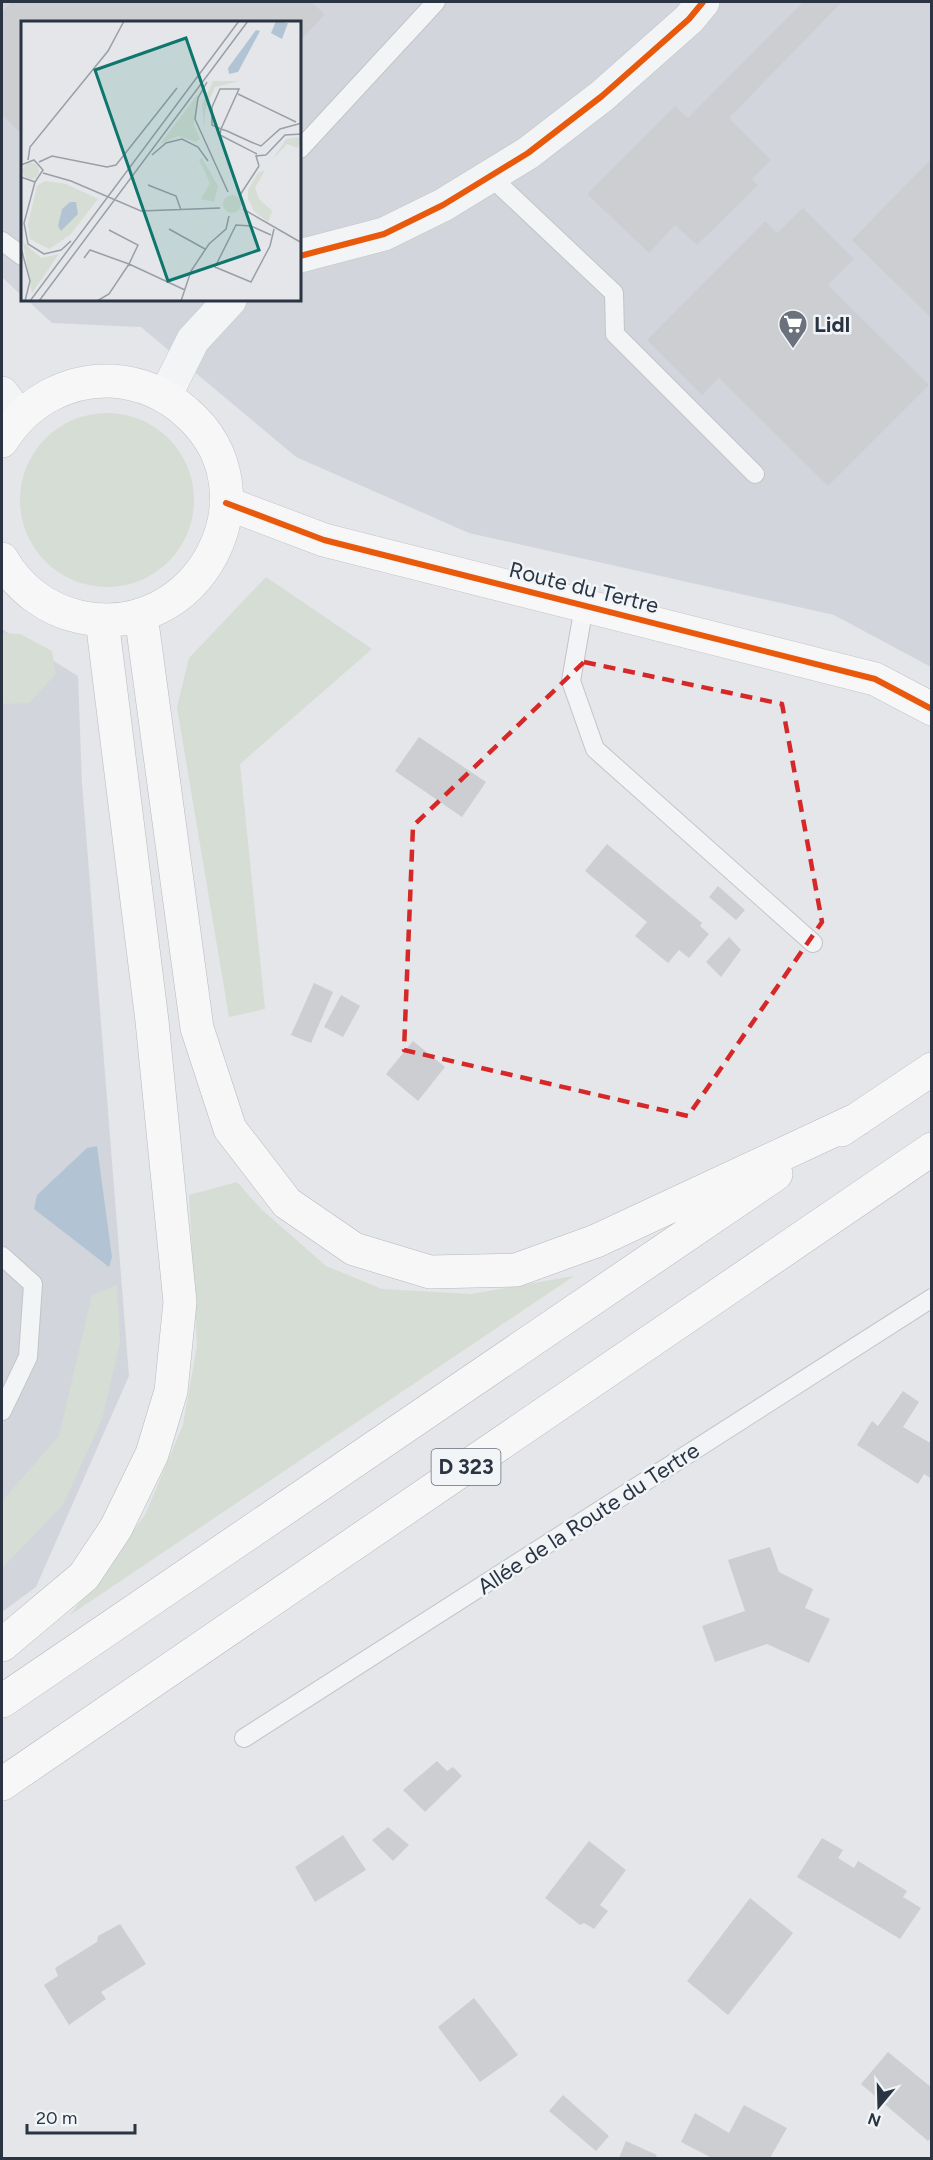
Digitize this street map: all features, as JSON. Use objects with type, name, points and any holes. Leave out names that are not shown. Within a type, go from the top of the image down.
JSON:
[{"type":"main road","points":[[2,562],[22,585],[45,604],[72,616],[115,620],[141,615],[155,610],[181,594],[202,572],[217,547],[225,518],[226,502],[222,471],[210,441],[190,416],[165,396],[128,383],[89,382],[51,394],[8,417]]},
{"type":"main road","name":"Route du Tertre","points":[[226,502],[324,540],[875,679],[932,709]]},
{"type":"main road","points":[[141,615],[197,1028],[230,1129],[287,1203],[296,1210],[354,1250],[430,1272],[516,1270],[596,1241],[858,1119]]},
{"type":"main road","points":[[2,1645],[84,1576],[116,1528],[152,1454],[171,1391],[179,1313],[179,1290],[152,1021],[102,620]]},
{"type":"main road","name":"D 323","points":[[2,1701],[932,1069]]},
{"type":"main road","name":"D 323","points":[[2,1784],[932,1149]]},
{"type":"street","points":[[302,255],[384,234],[443,205],[528,153],[602,96],[689,19],[703,2]]},
{"type":"street","points":[[165,396],[193,340],[228,302]]},
{"type":"lane","points":[[302,147],[436,2]]},
{"type":"lane","points":[[490,176],[614,293],[615,334],[755,474]]},
{"type":"lane","points":[[2,241],[21,255]]},
{"type":"lane","name":"Route du Tertre","points":[[584,606],[571,681],[595,749],[813,943]]},
{"type":"lane","points":[[2,1256],[33,1284],[28,1357],[2,1412]]},
{"type":"lane","name":"Allée de la Route du Tertre","points":[[244,1738],[932,1298]]},
{"type":"highlighted area","points":[[584,662],[782,704],[822,922],[688,1116],[404,1050],[413,826]]},
{"type":"shaded area","points":[[2,2],[931,2],[931,667],[834,615],[469,533],[296,457],[141,327],[52,323],[29,302],[302,302],[302,21],[21,21],[21,295],[2,277]]},
{"type":"shaded area","points":[[107,413],[140,420],[155,428],[168,439],[179,452],[187,467],[194,500],[187,533],[179,548],[168,561],[155,572],[140,580],[107,587],[74,580],[59,572],[46,561],[35,548],[27,533],[20,500],[27,467],[35,452],[46,439],[59,428],[74,420]]},
{"type":"shaded area","points":[[266,577],[372,649],[240,764],[265,1009],[229,1017],[177,707],[189,658]]},
{"type":"shaded area","points":[[2,629],[78,676],[82,783],[129,1376],[36,1587],[2,1612]]},
{"type":"shaded area","points":[[2,633],[20,634],[52,651],[56,674],[29,703],[2,704]]},
{"type":"shaded area","points":[[237,1182],[261,1209],[326,1266],[382,1289],[471,1294],[574,1276],[70,1615],[145,1515],[183,1425],[197,1346],[189,1195]]},
{"type":"shaded area","points":[[117,1285],[120,1343],[102,1419],[63,1505],[2,1568],[2,1501],[59,1436],[92,1295]]},
{"type":"water","points":[[97,1146],[112,1257],[109,1267],[34,1209],[37,1195],[87,1148]]},
{"type":"building","points":[[11,2],[311,2],[325,14],[302,39],[302,21],[21,21],[21,133],[2,115],[2,12]]},
{"type":"building","points":[[803,2],[842,2],[729,118],[771,160],[752,179],[758,185],[697,245],[675,225],[649,253],[587,194],[675,106],[688,118]]},
{"type":"building","points":[[932,158],[932,319],[852,240]]},
{"type":"building","name":"Lidl","points":[[803,208],[854,259],[828,285],[929,385],[828,486],[719,378],[702,395],[647,340],[765,221],[777,233]]},
{"type":"building","points":[[419,737],[486,782],[462,817],[395,771]]},
{"type":"building","points":[[607,844],[702,923],[700,926],[709,934],[689,958],[679,950],[668,963],[635,936],[647,922],[585,871]]},
{"type":"building","points":[[718,886],[745,910],[736,920],[709,897]]},
{"type":"building","points":[[729,937],[741,950],[721,977],[706,962]]},
{"type":"building","points":[[314,983],[333,992],[311,1043],[291,1035]]},
{"type":"building","points":[[341,995],[360,1006],[343,1037],[324,1027]]},
{"type":"building","points":[[413,1041],[445,1067],[418,1101],[386,1074]]},
{"type":"building","points":[[903,1391],[919,1402],[903,1427],[932,1444],[932,1479],[924,1474],[918,1484],[857,1445],[872,1421],[878,1426]]},
{"type":"building","points":[[770,1547],[779,1572],[813,1589],[805,1608],[830,1619],[809,1663],[767,1644],[715,1662],[702,1626],[745,1611],[728,1560]]},
{"type":"building","points":[[437,1761],[447,1771],[453,1767],[462,1776],[425,1812],[403,1790]]},
{"type":"building","points":[[388,1827],[409,1845],[393,1861],[372,1840]]},
{"type":"building","points":[[343,1835],[366,1870],[315,1902],[295,1867]]},
{"type":"building","points":[[822,1838],[843,1850],[838,1858],[854,1868],[858,1861],[907,1891],[903,1897],[921,1908],[900,1939],[797,1877]]},
{"type":"building","points":[[589,1841],[626,1870],[600,1905],[608,1911],[594,1929],[584,1923],[580,1925],[545,1898]]},
{"type":"building","points":[[750,1898],[793,1933],[728,2015],[687,1981]]},
{"type":"building","points":[[120,1924],[146,1964],[101,1992],[106,1999],[69,2025],[44,1985],[58,1976],[55,1968],[97,1942],[98,1936]]},
{"type":"building","points":[[474,1998],[518,2055],[480,2082],[438,2027]]},
{"type":"building","points":[[888,2052],[932,2088],[932,2137],[928,2141],[861,2084]]},
{"type":"building","points":[[563,2095],[609,2136],[596,2151],[549,2111]]},
{"type":"building","points":[[744,2105],[787,2128],[770,2158],[712,2158],[681,2142],[695,2113],[729,2133]]},
{"type":"building","points":[[626,2141],[657,2155],[655,2158],[619,2158]]},
{"type":"cycle path","points":[[302,255],[384,234],[443,205],[528,153],[602,96],[689,19],[703,2]]},
{"type":"cycle path","points":[[226,503],[324,540],[875,679],[932,709]]},
{"type":"place","name":"Lidl","points":[[793,350]]}]
